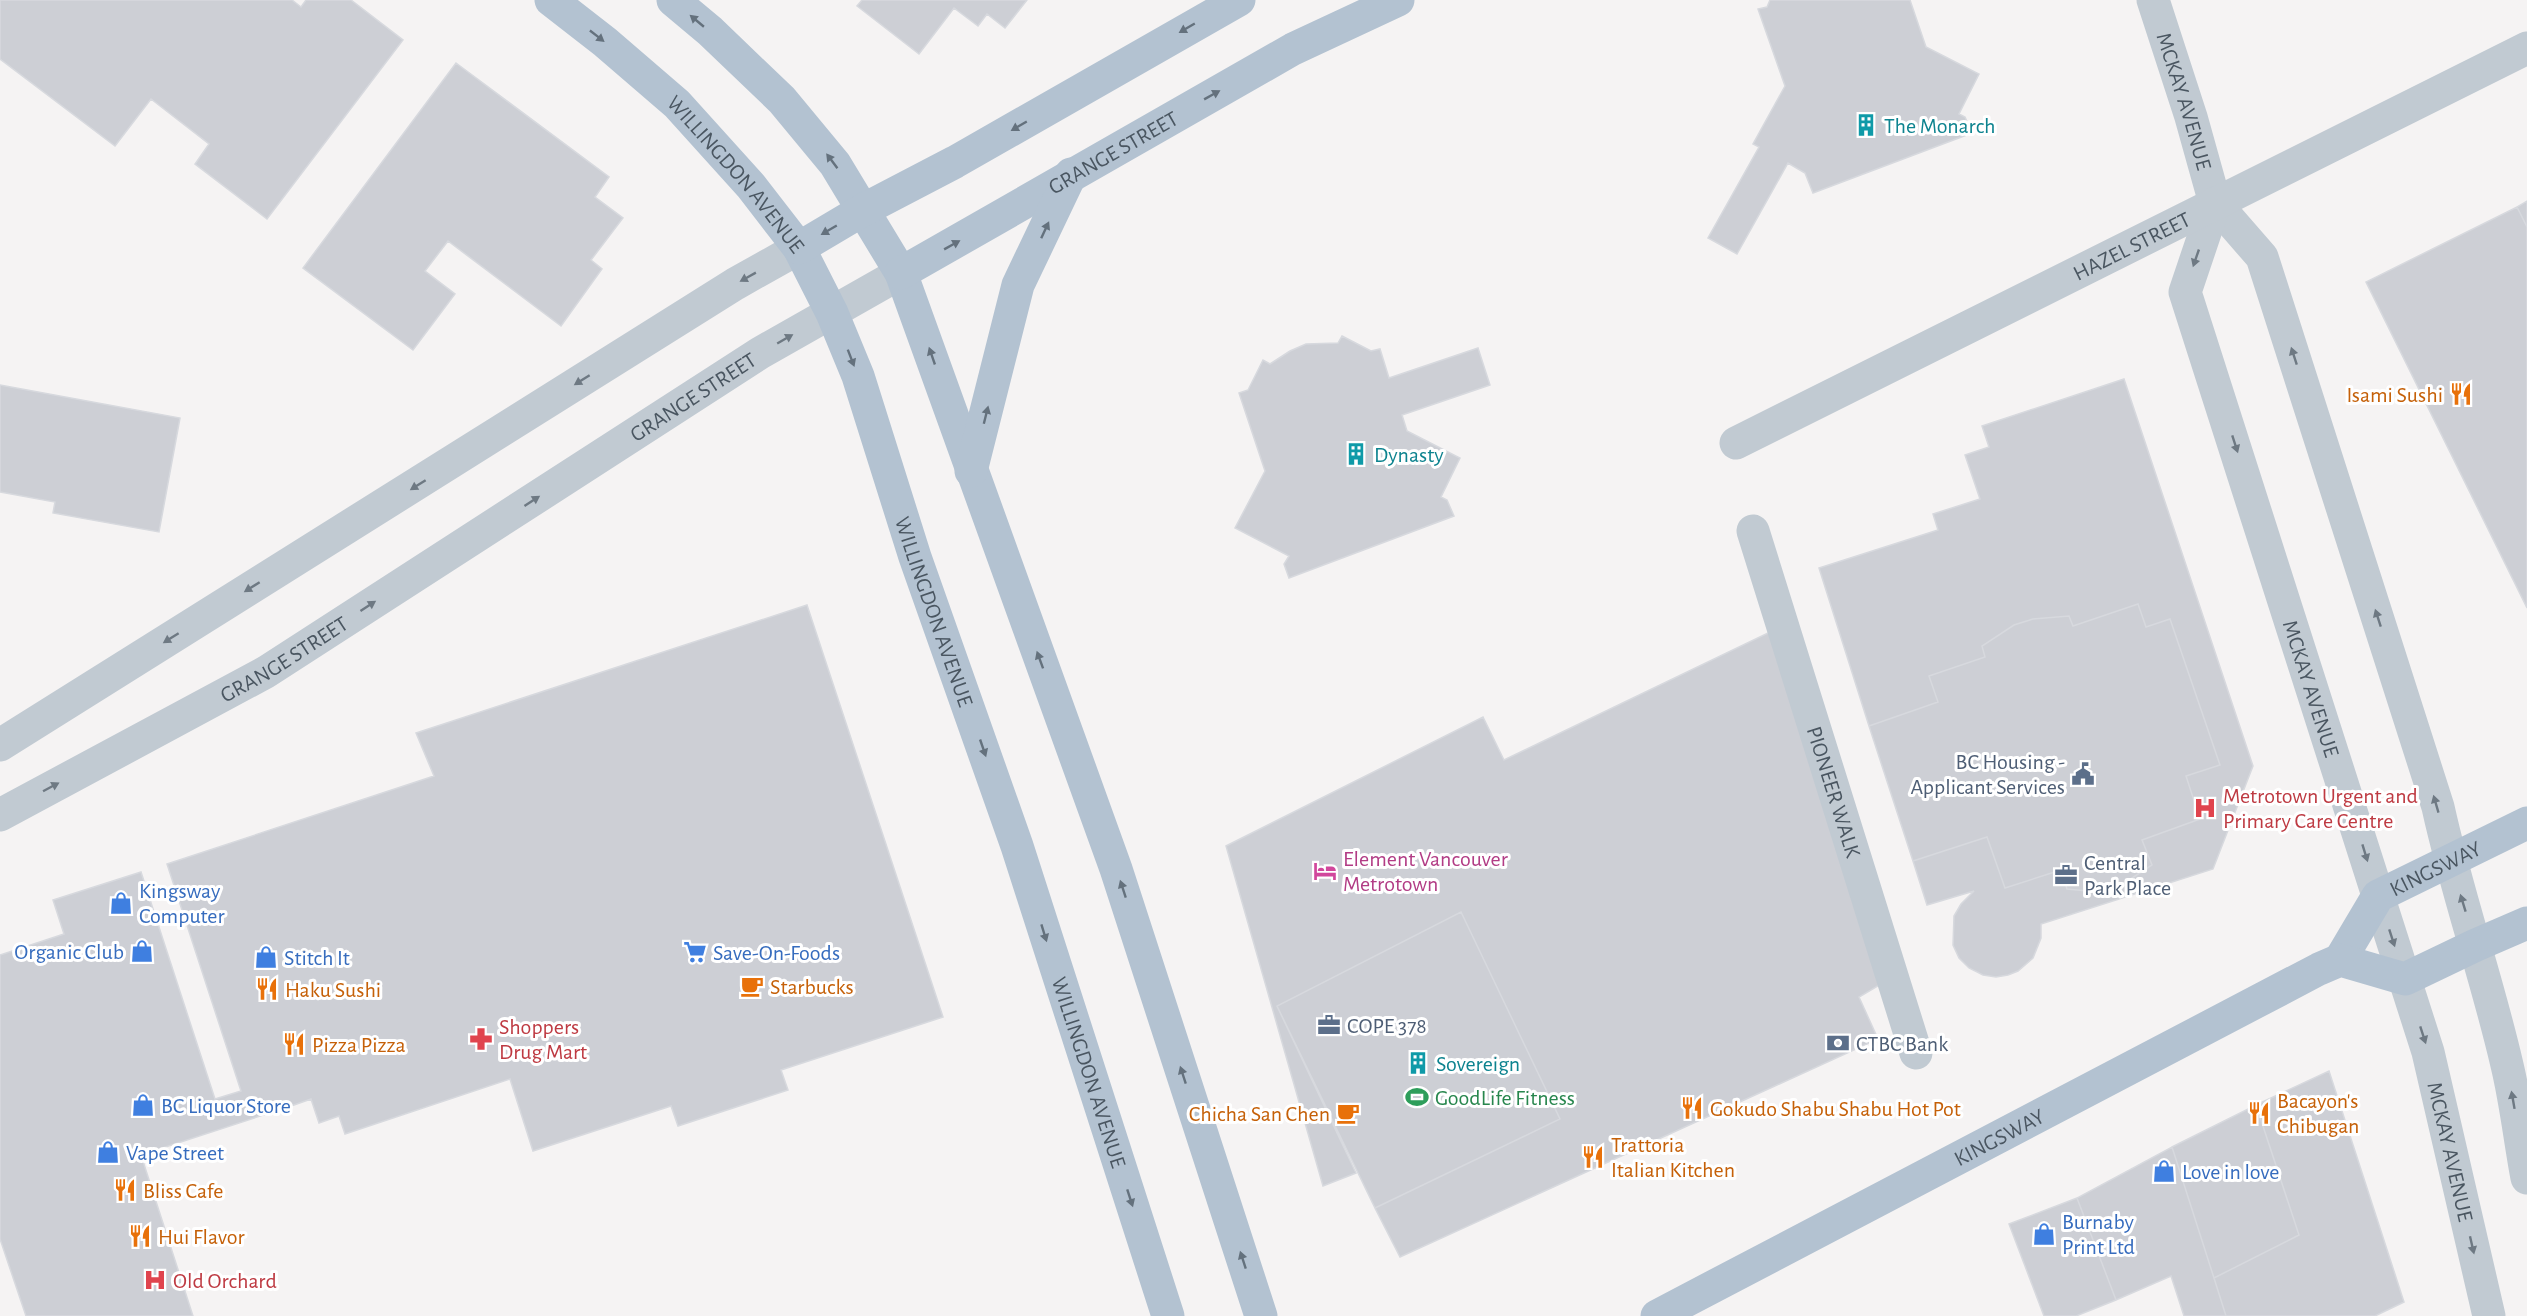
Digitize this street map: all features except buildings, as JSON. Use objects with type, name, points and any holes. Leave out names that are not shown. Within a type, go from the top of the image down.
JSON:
[{"type":"main road","name":"WILLINGDON AVENUE","points":[[551,0],[605,42],[677,104],[752,186],[799,248],[832,313],[858,376],[915,557],[1017,846],[1168,1316]]},
{"type":"main road","points":[[673,0],[710,31],[782,100],[835,164],[901,273],[1116,869],[1261,1316]]},
{"type":"main road","points":[[799,248],[1239,0]]},
{"type":"main road","name":"GRANGE STREET","points":[[901,273],[1293,49],[1398,0]]},
{"type":"main road","points":[[971,471],[1018,285],[1071,174]]},
{"type":"main road","name":"KINGSWAY","points":[[1657,1316],[2340,960],[2378,896],[2527,823]]},
{"type":"main road","points":[[2340,960],[2405,979],[2527,923]]},
{"type":"street","name":"MCKAY AVENUE","points":[[2153,0],[2191,117],[2215,203],[2262,257],[2438,807],[2450,861],[2476,945],[2507,1064],[2527,1178]]},
{"type":"street","name":"HAZEL STREET","points":[[1736,443],[2527,48]]},
{"type":"street","name":"MCKAY AVENUE","points":[[2215,203],[2185,292],[2428,1052],[2488,1316]]},
{"type":"street","points":[[0,745],[735,284],[799,248]]},
{"type":"street","name":"GRANGE STREET","points":[[0,815],[266,672],[760,354],[901,273]]},
{"type":"street","name":"PIONEER WALK","points":[[1753,531],[1916,1053]]},
{"type":"place","name":"The Monarch","points":[[1866,125]]},
{"type":"place","name":"Isami Sushi","points":[[2461,394]]},
{"type":"place","name":"Dynasty","points":[[1356,454]]},
{"type":"place","name":"BC Housing - Applicant Services","points":[[2083,774]]},
{"type":"place","name":"Metrotown Urgent and Primary Care Centre","points":[[2205,808]]},
{"type":"place","name":"Element Vancouver Metrotown","points":[[1325,871]]},
{"type":"place","name":"Central Park Place","points":[[2066,875]]},
{"type":"place","name":"Kingsway Computer","points":[[121,903]]},
{"type":"place","name":"Organic Club","points":[[142,951]]},
{"type":"place","name":"Save-On-Foods","points":[[695,952]]},
{"type":"place","name":"Stitch It","points":[[266,957]]},
{"type":"place","name":"Starbucks","points":[[752,986]]},
{"type":"place","name":"Haku Sushi","points":[[267,989]]},
{"type":"place","name":"COPE 378","points":[[1329,1025]]},
{"type":"place","name":"Shoppers Drug Mart","points":[[481,1039]]},
{"type":"place","name":"CTBC Bank","points":[[1838,1043]]},
{"type":"place","name":"Pizza Pizza","points":[[294,1044]]},
{"type":"place","name":"Sovereign","points":[[1418,1063]]},
{"type":"place","name":"GoodLife Fitness","points":[[1417,1097]]},
{"type":"place","name":"BC Liquor Store","points":[[143,1105]]},
{"type":"place","name":"Gokudo Shabu Shabu Hot Pot","points":[[1692,1108]]},
{"type":"place","name":"Chicha San Chen","points":[[1348,1113]]},
{"type":"place","name":"Bacayon's Chibugan","points":[[2259,1113]]},
{"type":"place","name":"Vape Street","points":[[108,1152]]},
{"type":"place","name":"Trattoria Italian Kitchen","points":[[1593,1157]]},
{"type":"place","name":"Love in love","points":[[2164,1171]]},
{"type":"place","name":"Bliss Cafe","points":[[125,1190]]},
{"type":"place","name":"Burnaby Print Ltd","points":[[2044,1234]]},
{"type":"place","name":"Hui Flavor","points":[[140,1236]]},
{"type":"place","name":"Old Orchard","points":[[155,1280]]}]
